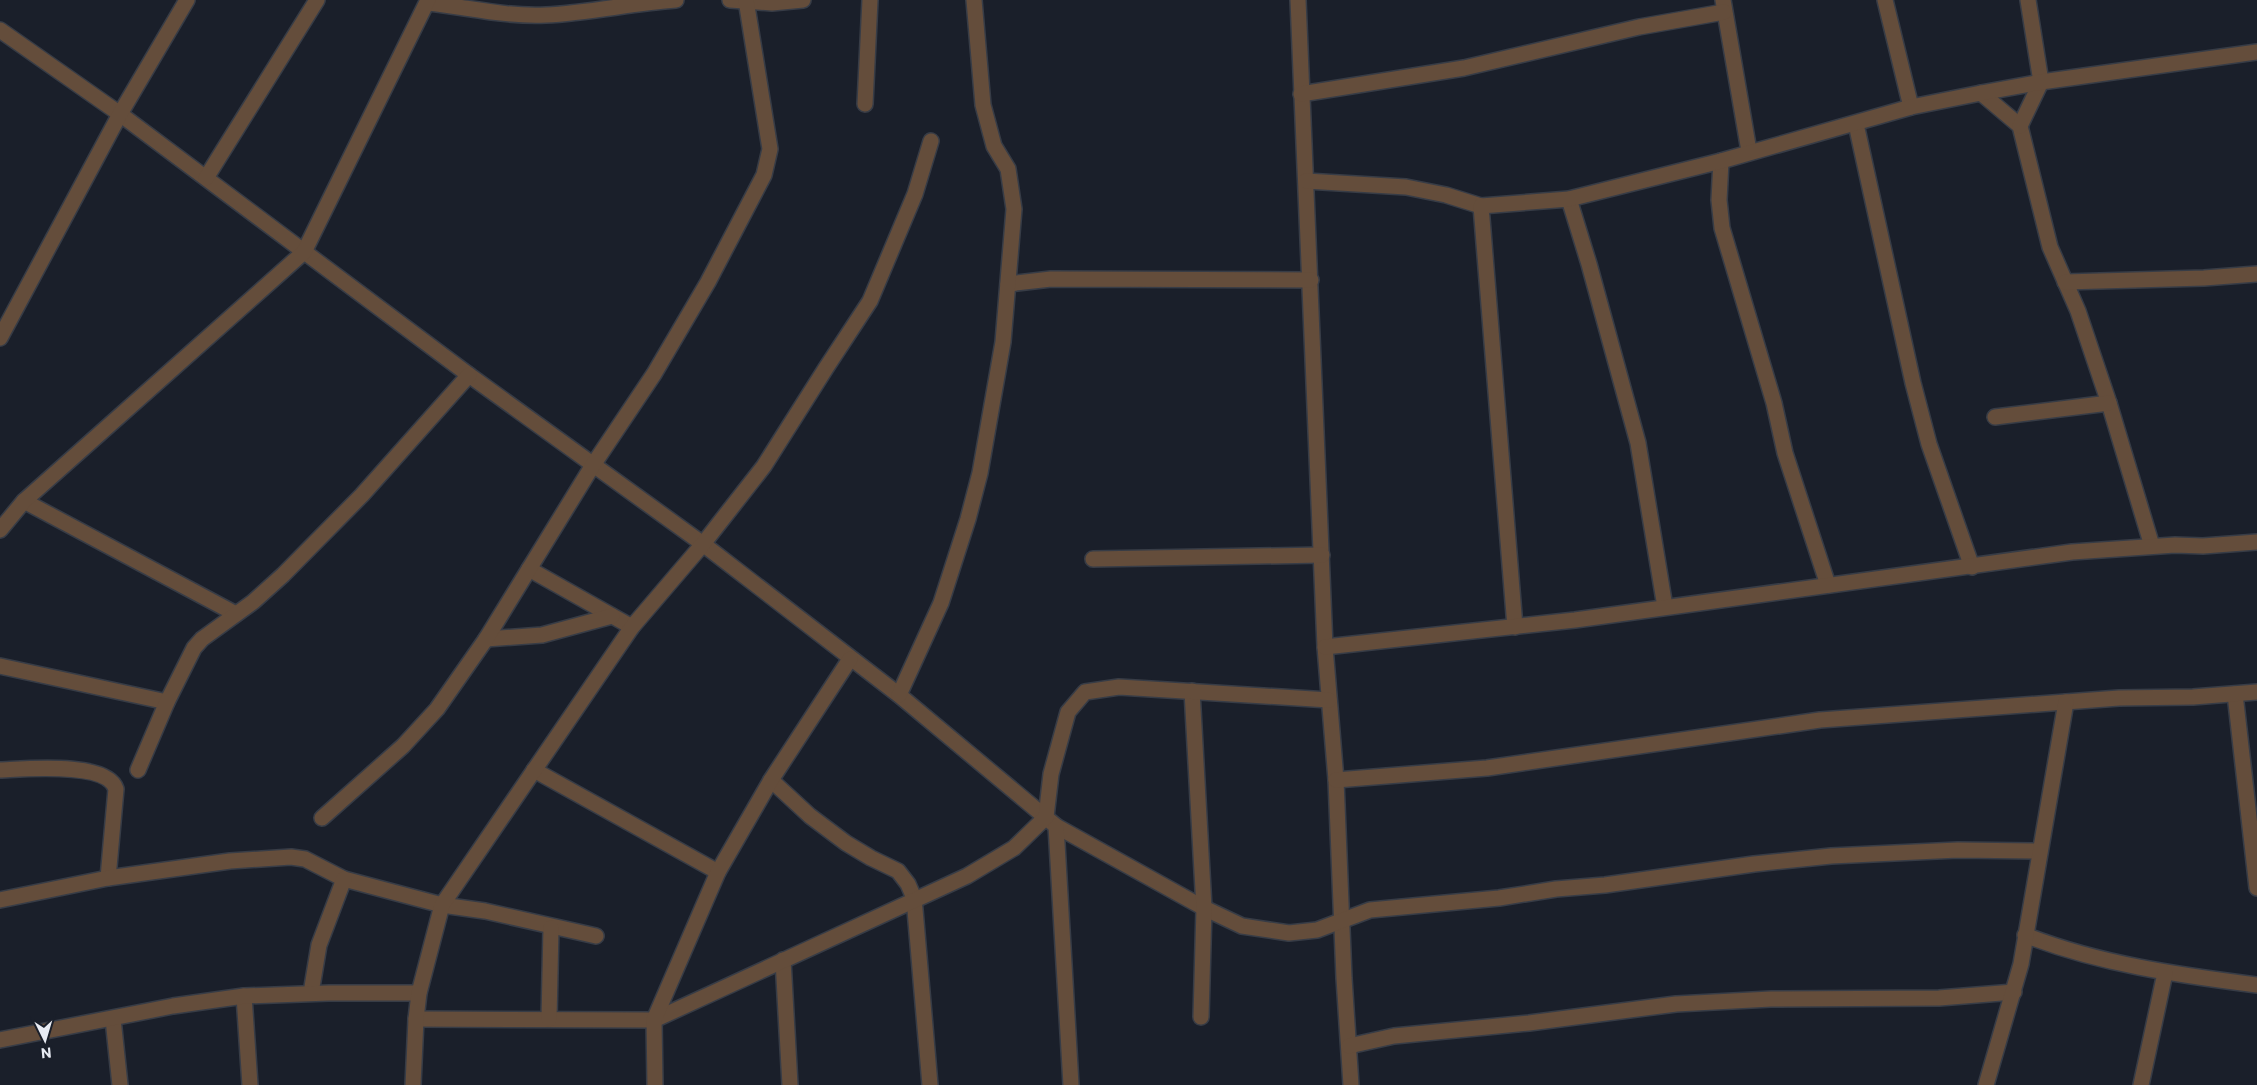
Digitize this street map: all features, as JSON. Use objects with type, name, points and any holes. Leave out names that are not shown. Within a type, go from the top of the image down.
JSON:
[{"type":"street","points":[[0,338],[120,114],[187,0]]},
{"type":"street","points":[[206,178],[317,0]]},
{"type":"street","points":[[0,530],[24,501],[304,252],[428,1],[512,15],[544,15],[577,13],[676,0]]},
{"type":"street","points":[[730,0],[803,0]]},
{"type":"street","points":[[865,104],[870,0]]},
{"type":"street","points":[[899,695],[941,602],[980,473],[1003,342],[1014,209],[1008,169],[994,146],[983,105],[974,0]]},
{"type":"street","points":[[1298,0],[1325,647],[1336,780],[1351,1085]]},
{"type":"street","points":[[1885,0],[1911,107]]},
{"type":"street","points":[[2020,126],[2041,82],[2028,0]]},
{"type":"street","points":[[322,818],[397,752],[438,709],[486,639],[593,464],[654,374],[708,282],[764,175],[769,161],[768,126],[747,1]]},
{"type":"street","points":[[1301,94],[1464,68],[1723,6],[1749,152]]},
{"type":"street","points":[[0,30],[120,114],[469,375],[702,544],[899,695],[1051,821],[1204,908],[1242,926],[1289,933],[1317,930],[1370,910],[1499,898],[1754,864],[1831,856],[1958,850],[2039,851]]},
{"type":"street","points":[[1306,181],[1406,187],[1446,195],[1481,206],[1569,198],[1721,160],[1856,124],[1911,107],[2041,82],[2257,52]]},
{"type":"street","points":[[1981,93],[2020,126],[2050,247],[2078,312],[2109,403],[2152,546]]},
{"type":"street","points":[[1856,124],[1922,418],[1944,490],[1972,566]]},
{"type":"street","points":[[413,1085],[419,994],[442,905],[632,627],[702,544],[764,466],[870,301],[915,194],[930,141]]},
{"type":"street","points":[[1721,160],[1719,200],[1722,228],[1774,404],[1788,462],[1828,585]]},
{"type":"street","points":[[1569,198],[1638,443],[1665,606]]},
{"type":"street","points":[[1481,206],[1515,628]]},
{"type":"street","points":[[2065,282],[2204,278],[2257,274]]},
{"type":"street","points":[[1008,284],[1051,279],[1311,280]]},
{"type":"street","points":[[138,770],[167,702],[194,648],[215,628],[236,614],[283,575],[362,495],[469,375]]},
{"type":"street","points":[[1995,417],[2109,403]]},
{"type":"street","points":[[24,501],[236,614]]},
{"type":"street","points":[[1325,647],[1515,628],[1665,606],[2072,552],[2152,546],[2210,546],[2257,542]]},
{"type":"street","points":[[1093,558],[1322,555]]},
{"type":"street","points":[[528,569],[632,627]]},
{"type":"street","points":[[486,639],[542,635],[612,616]]},
{"type":"street","points":[[655,1085],[654,1020],[718,872],[771,780],[850,659]]},
{"type":"street","points":[[0,666],[167,702]]},
{"type":"street","points":[[1071,1085],[1051,821],[1051,774],[1068,712],[1085,692],[1119,687],[1329,700]]},
{"type":"street","points":[[1192,691],[1204,908],[1201,1017]]},
{"type":"street","points":[[1336,780],[1487,768],[1820,720],[2119,698],[2257,692]]},
{"type":"street","points":[[2235,694],[2257,888]]},
{"type":"street","points":[[1986,1085],[2014,992],[2066,702]]},
{"type":"street","points":[[0,770],[56,768],[93,772],[108,777],[116,789],[108,878]]},
{"type":"street","points":[[534,770],[718,872]]},
{"type":"street","points":[[771,780],[810,816],[846,843],[871,858],[898,870],[908,884],[914,898],[930,1085]]},
{"type":"street","points":[[416,1018],[654,1020],[914,898],[967,876],[1000,858],[1051,821]]},
{"type":"street","points":[[0,900],[108,878],[230,861],[291,857],[305,859],[344,879],[442,905],[485,911],[551,928],[596,936]]},
{"type":"street","points":[[311,993],[319,945],[344,879]]},
{"type":"street","points":[[549,1019],[551,928]]},
{"type":"street","points":[[2025,935],[2070,952],[2165,973],[2257,985]]},
{"type":"street","points":[[783,960],[790,1085]]},
{"type":"street","points":[[2141,1085],[2165,973]]},
{"type":"street","points":[[1349,1046],[1402,1035],[1529,1023],[1676,1004],[1772,998],[1939,998],[2014,992]]},
{"type":"street","points":[[0,1040],[173,1006],[244,996],[311,993],[419,994]]},
{"type":"street","points":[[244,996],[250,1085]]},
{"type":"street","points":[[113,1019],[120,1085]]}]
